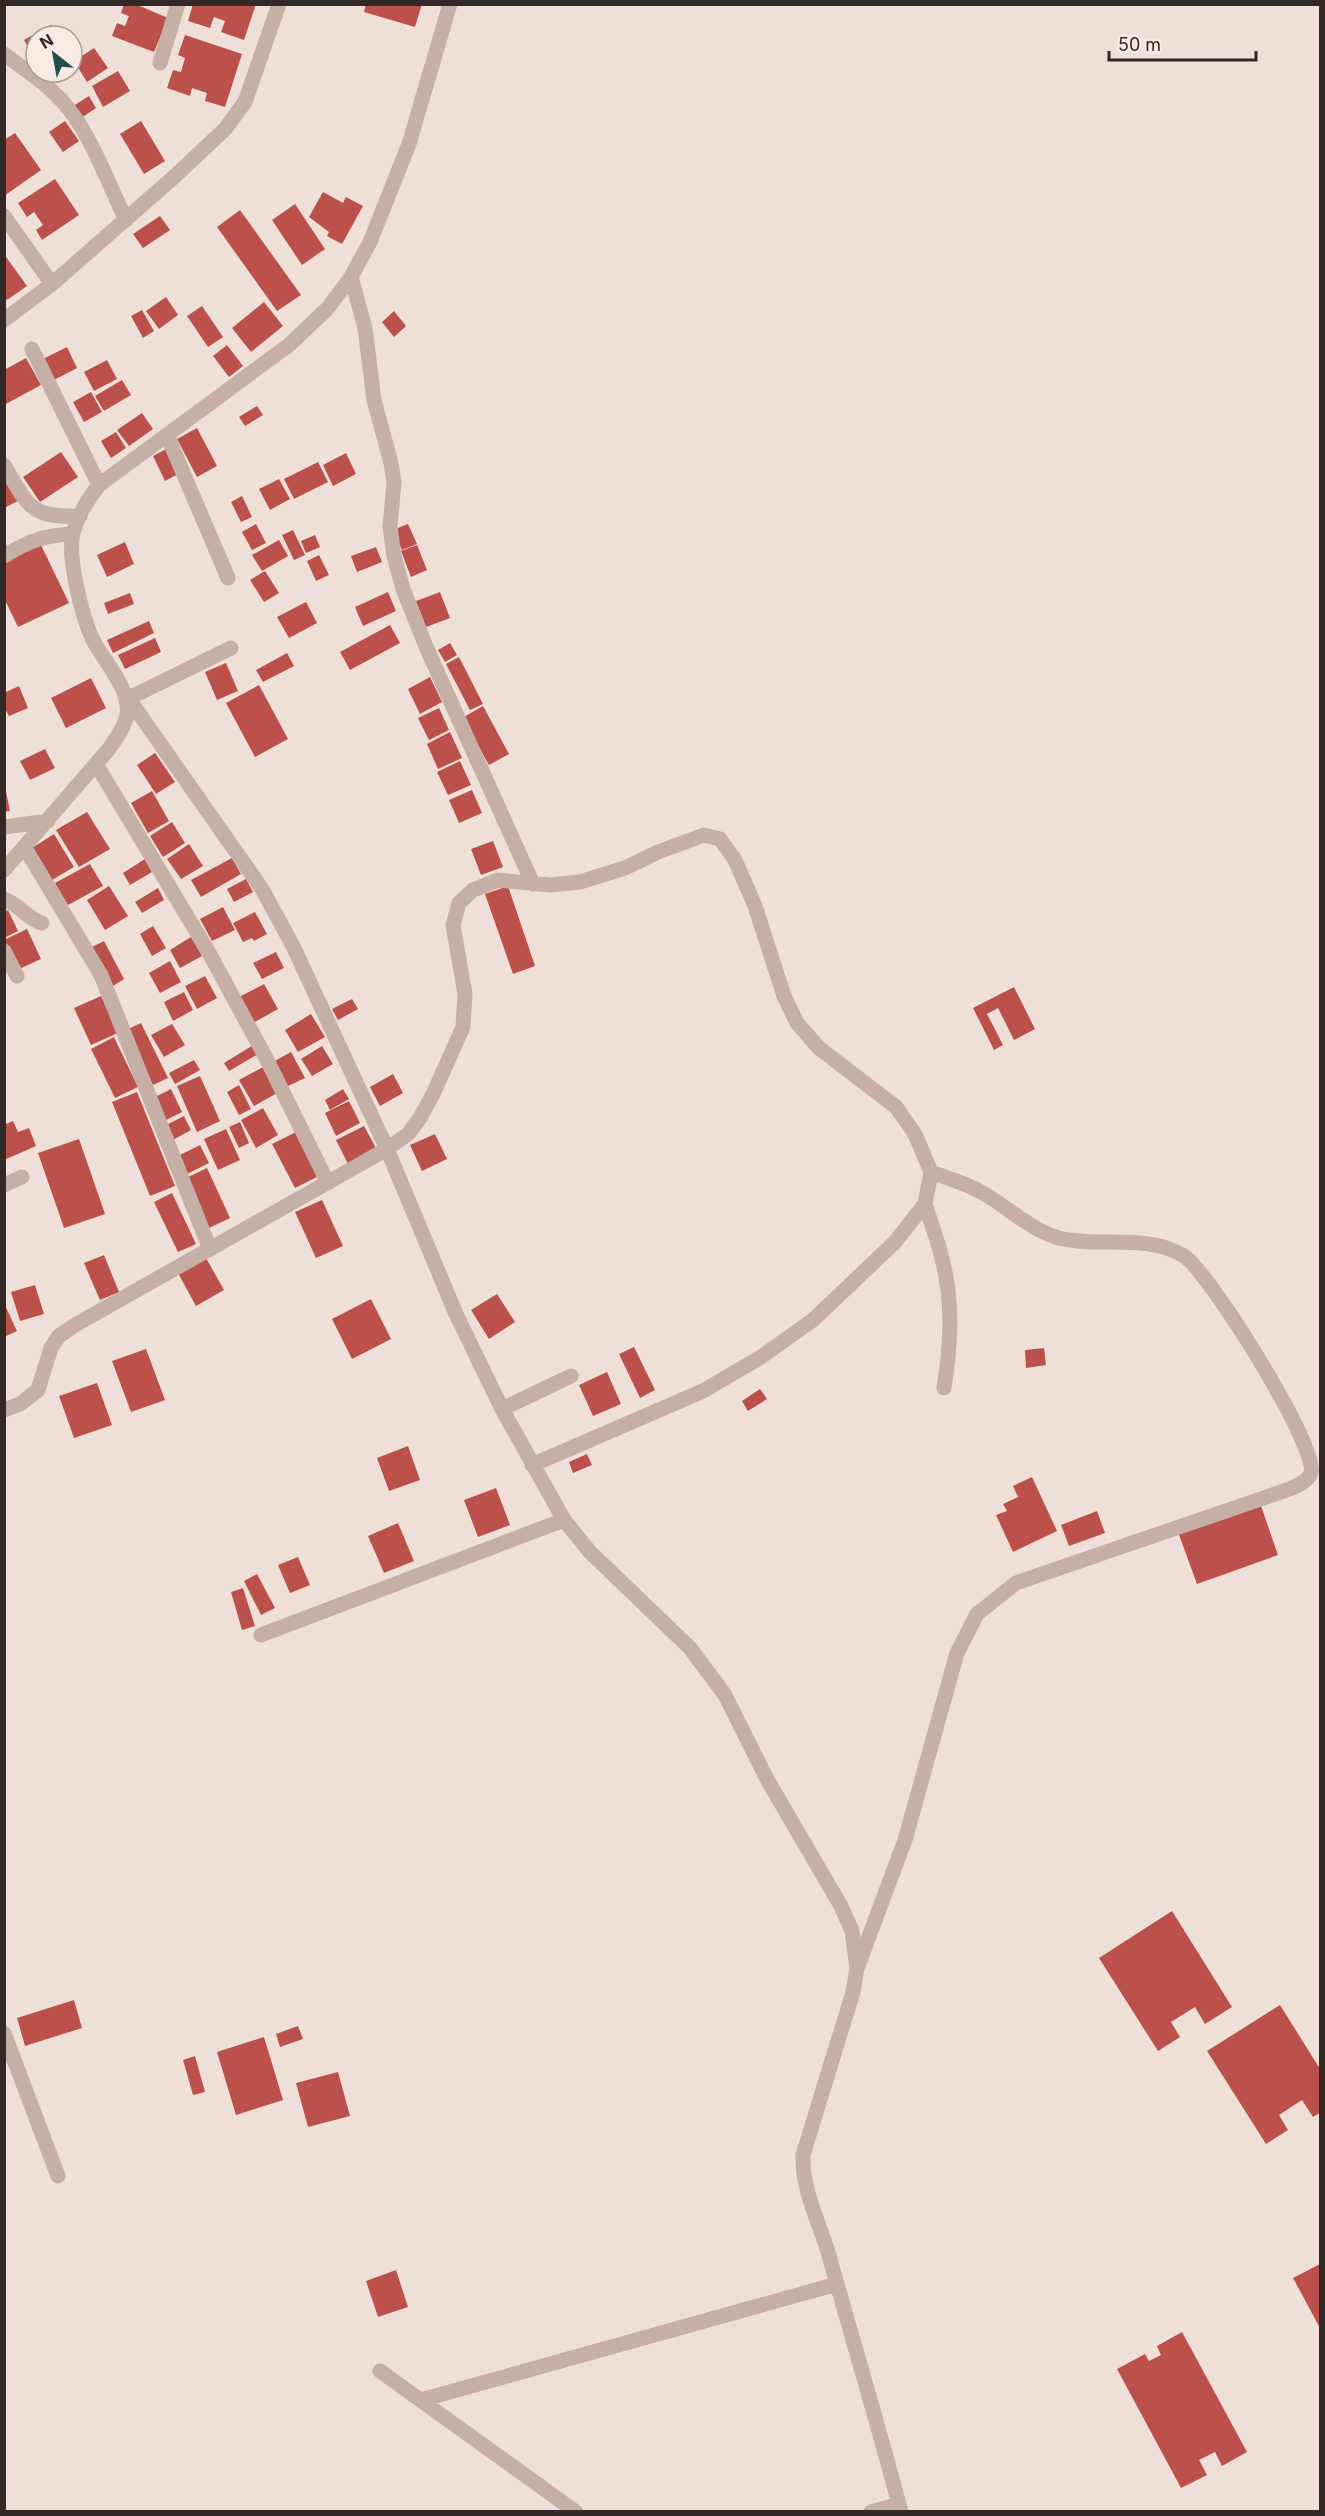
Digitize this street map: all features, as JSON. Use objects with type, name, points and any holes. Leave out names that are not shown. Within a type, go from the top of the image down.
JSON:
[{"type":"street","points":[[160,63],[178,4]]},
{"type":"street","points":[[4,320],[52,284],[206,149],[225,129],[245,102],[279,4]]},
{"type":"street","points":[[450,4],[410,144],[370,242],[351,278],[327,309],[289,345],[99,485],[87,500],[73,534],[72,557],[83,614],[93,640],[127,695],[262,889],[330,1021],[353,1080],[387,1149],[456,1314],[532,1465],[564,1520],[596,1558],[690,1648],[725,1695],[768,1781],[841,1906],[852,1931],[857,1968]]},
{"type":"street","points":[[4,54],[49,88],[71,112],[85,135],[126,220]]},
{"type":"street","points":[[4,216],[52,284]]},
{"type":"street","points":[[351,278],[364,328],[374,400],[391,463],[394,483],[390,527],[394,556],[403,589],[427,649],[533,884]]},
{"type":"street","points":[[32,349],[99,485]]},
{"type":"street","points":[[167,435],[228,578]]},
{"type":"street","points":[[4,465],[31,507],[40,513],[54,517],[80,516]]},
{"type":"street","points":[[4,556],[37,539],[50,535],[73,534]]},
{"type":"street","points":[[127,695],[231,648]]},
{"type":"street","points":[[4,870],[96,764],[120,732],[127,713],[127,695]]},
{"type":"street","points":[[96,764],[213,961],[266,1058],[328,1183]]},
{"type":"street","points":[[4,827],[48,821]]},
{"type":"street","points":[[4,1410],[20,1404],[38,1390],[51,1347],[59,1336],[387,1149],[408,1134],[434,1092],[462,1027],[465,994],[453,925],[459,903],[473,890],[498,880],[550,885],[580,882],[625,868],[688,839],[704,835],[720,839],[735,860],[755,906],[784,996],[797,1023],[819,1048],[896,1107],[915,1134],[931,1172],[925,1204],[945,1272],[950,1304],[950,1348],[944,1388]]},
{"type":"street","points":[[25,848],[101,975],[210,1249]]},
{"type":"street","points":[[4,899],[16,904],[31,920],[42,923]]},
{"type":"street","points":[[4,951],[17,976]]},
{"type":"street","points":[[871,2511],[900,2508],[837,2284],[804,2184],[803,2155],[853,1992],[857,1968],[906,1840],[957,1653],[977,1614],[1016,1583],[1281,1492],[1306,1480],[1311,1475],[1312,1466],[1309,1452],[1276,1388],[1214,1290],[1185,1257],[1147,1244],[1061,1238],[1042,1231],[980,1191],[931,1172]]},
{"type":"street","points":[[4,1185],[22,1177]]},
{"type":"street","points":[[532,1465],[703,1391],[761,1357],[821,1313],[895,1242],[925,1204]]},
{"type":"street","points":[[502,1409],[572,1376]]},
{"type":"street","points":[[261,1635],[564,1520]]},
{"type":"street","points":[[4,2033],[58,2176]]},
{"type":"street","points":[[421,2400],[837,2284]]},
{"type":"street","points":[[380,2371],[576,2511]]},
{"type":"building","points":[[124,4],[135,4],[168,18],[154,52],[112,36],[117,23],[125,26],[129,16],[121,13]]},
{"type":"building","points":[[193,4],[256,4],[244,40],[221,32],[225,21],[214,17],[210,28],[188,21]]},
{"type":"building","points":[[366,4],[422,4],[415,27],[364,12]]},
{"type":"building","points":[[185,35],[242,54],[225,107],[205,101],[207,93],[192,88],[190,96],[167,88],[173,70],[181,72],[185,58],[178,55]]},
{"type":"building","points":[[94,48],[108,68],[87,82],[84,77],[84,54]]},
{"type":"building","points":[[118,71],[130,91],[103,107],[92,86]]},
{"type":"building","points":[[89,96],[96,108],[81,118],[73,106]]},
{"type":"building","points":[[65,121],[79,141],[63,152],[49,132]]},
{"type":"building","points":[[141,121],[165,161],[144,174],[120,134]]},
{"type":"building","points":[[15,133],[41,170],[4,196],[4,140]]},
{"type":"building","points":[[55,179],[79,215],[42,240],[36,230],[43,225],[34,212],[27,217],[18,203]]},
{"type":"building","points":[[323,192],[343,203],[346,197],[363,206],[342,244],[327,236],[329,232],[309,217]]},
{"type":"building","points":[[295,204],[325,249],[302,265],[272,220]]},
{"type":"building","points":[[240,210],[301,295],[277,311],[217,227]]},
{"type":"building","points":[[160,216],[170,230],[143,248],[133,234]]},
{"type":"building","points":[[4,254],[27,286],[7,300],[4,297]]},
{"type":"building","points":[[166,297],[178,315],[159,329],[146,311]]},
{"type":"building","points":[[264,302],[283,326],[251,352],[232,328]]},
{"type":"building","points":[[202,306],[223,337],[208,347],[187,316]]},
{"type":"building","points":[[142,310],[154,331],[143,338],[131,316]]},
{"type":"building","points":[[394,311],[406,326],[394,337],[382,322]]},
{"type":"building","points":[[227,345],[243,366],[229,377],[213,356]]},
{"type":"building","points":[[67,347],[77,368],[52,381],[41,360]]},
{"type":"building","points":[[26,358],[41,385],[4,405],[4,370]]},
{"type":"building","points":[[107,360],[117,379],[94,391],[84,372]]},
{"type":"building","points":[[122,380],[131,395],[104,411],[95,396]]},
{"type":"building","points":[[91,392],[102,412],[84,422],[73,402]]},
{"type":"building","points":[[257,406],[263,415],[245,426],[239,417]]},
{"type":"building","points":[[142,413],[153,429],[129,446],[117,430]]},
{"type":"building","points":[[197,428],[217,466],[197,477],[177,439]]},
{"type":"building","points":[[116,432],[126,448],[111,458],[101,441]]},
{"type":"building","points":[[166,449],[178,474],[165,481],[153,456]]},
{"type":"building","points":[[61,452],[78,477],[40,502],[23,477]]},
{"type":"building","points":[[346,453],[356,474],[333,486],[323,465]]},
{"type":"building","points":[[318,462],[328,482],[294,499],[284,479]]},
{"type":"building","points":[[4,474],[18,501],[4,508]]},
{"type":"building","points":[[279,479],[290,499],[270,510],[259,489]]},
{"type":"building","points":[[242,496],[252,517],[241,522],[231,502]]},
{"type":"building","points":[[256,524],[266,543],[252,550],[242,532]]},
{"type":"building","points":[[408,524],[417,544],[402,550],[393,530]]},
{"type":"building","points":[[293,530],[305,555],[294,560],[282,535]]},
{"type":"building","points":[[315,535],[320,547],[306,553],[301,541]]},
{"type":"building","points":[[279,540],[288,556],[262,571],[252,555]]},
{"type":"building","points":[[125,542],[134,564],[107,577],[97,555]]},
{"type":"building","points":[[40,543],[69,603],[18,627],[4,598],[4,560]]},
{"type":"building","points":[[417,545],[427,570],[411,577],[401,551]]},
{"type":"building","points":[[376,547],[382,562],[357,572],[351,556]]},
{"type":"building","points":[[319,555],[329,575],[316,581],[307,561]]},
{"type":"building","points":[[265,571],[279,593],[264,602],[250,580]]},
{"type":"building","points":[[388,592],[396,611],[363,626],[355,607]]},
{"type":"building","points":[[440,592],[450,618],[426,627],[416,601]]},
{"type":"building","points":[[130,593],[134,604],[108,614],[104,603]]},
{"type":"building","points":[[306,602],[317,623],[289,638],[277,617]]},
{"type":"building","points":[[149,621],[154,633],[113,653],[107,640]]},
{"type":"building","points":[[390,625],[400,643],[350,670],[340,652]]},
{"type":"building","points":[[155,638],[161,652],[125,669],[118,655]]},
{"type":"building","points":[[450,643],[457,655],[445,662],[438,650]]},
{"type":"building","points":[[287,653],[294,666],[263,682],[256,670]]},
{"type":"building","points":[[459,657],[483,704],[470,710],[446,664]]},
{"type":"building","points":[[226,663],[238,691],[217,700],[205,672]]},
{"type":"building","points":[[430,677],[442,702],[420,714],[408,689]]},
{"type":"building","points":[[91,678],[106,708],[66,728],[51,698]]},
{"type":"building","points":[[259,685],[288,739],[255,757],[226,703]]},
{"type":"building","points":[[19,686],[28,708],[9,716],[4,707],[4,693]]},
{"type":"building","points":[[483,706],[509,754],[489,765],[462,718]]},
{"type":"building","points":[[439,708],[449,730],[429,740],[418,718]]},
{"type":"building","points":[[450,732],[462,758],[438,769],[427,744]]},
{"type":"building","points":[[45,749],[55,768],[30,780],[20,761]]},
{"type":"building","points":[[155,753],[175,782],[156,794],[137,765]]},
{"type":"building","points":[[460,761],[471,785],[448,795],[437,772]]},
{"type":"building","points":[[4,782],[10,811],[4,812]]},
{"type":"building","points":[[472,790],[482,813],[459,823],[449,800]]},
{"type":"building","points":[[152,791],[169,821],[148,833],[131,803]]},
{"type":"building","points":[[87,812],[110,849],[79,867],[56,830]]},
{"type":"building","points":[[172,822],[185,843],[163,857],[150,836]]},
{"type":"building","points":[[54,834],[74,867],[52,880],[32,848]]},
{"type":"building","points":[[493,841],[503,867],[481,875],[471,849]]},
{"type":"building","points":[[189,844],[203,866],[181,879],[167,859]]},
{"type":"building","points":[[232,858],[241,874],[201,897],[191,880]]},
{"type":"building","points":[[145,859],[152,872],[130,885],[123,873]]},
{"type":"building","points":[[90,864],[103,886],[68,905],[55,883]]},
{"type":"building","points":[[246,879],[253,892],[234,902],[227,889]]},
{"type":"building","points":[[109,886],[128,916],[105,930],[87,900]]},
{"type":"building","points":[[508,886],[535,966],[513,974],[485,894]]},
{"type":"building","points":[[158,888],[164,900],[142,913],[135,902]]},
{"type":"building","points":[[223,907],[235,930],[212,941],[200,919]]},
{"type":"building","points":[[8,910],[18,931],[4,938],[4,912]]},
{"type":"building","points":[[255,912],[267,934],[254,941],[252,938],[243,942],[233,923]]},
{"type":"building","points":[[153,926],[166,948],[152,956],[140,934]]},
{"type":"building","points":[[27,929],[41,959],[17,970],[4,940]]},
{"type":"building","points":[[191,937],[202,956],[180,968],[170,950]]},
{"type":"building","points":[[104,941],[124,979],[113,986],[92,947]]},
{"type":"building","points":[[276,952],[284,968],[262,979],[253,963]]},
{"type":"building","points":[[170,961],[181,982],[160,993],[149,973]]},
{"type":"building","points":[[205,976],[217,998],[197,1009],[185,986]]},
{"type":"building","points":[[264,984],[278,1009],[253,1023],[239,997]]},
{"type":"building","points":[[1014,987],[1035,1029],[1014,1040],[998,1008],[987,1014],[1003,1045],[994,1050],[973,1008]]},
{"type":"building","points":[[184,992],[193,1010],[173,1021],[164,1002]]},
{"type":"building","points":[[101,996],[118,1033],[91,1045],[74,1008]]},
{"type":"building","points":[[352,999],[358,1009],[338,1020],[332,1009]]},
{"type":"building","points":[[311,1014],[325,1037],[298,1052],[285,1030]]},
{"type":"building","points":[[141,1023],[168,1078],[153,1085],[126,1030]]},
{"type":"building","points":[[172,1024],[185,1045],[164,1057],[151,1035]]},
{"type":"building","points":[[114,1037],[138,1087],[115,1098],[91,1049]]},
{"type":"building","points":[[255,1044],[260,1053],[229,1071],[224,1063]]},
{"type":"building","points":[[322,1046],[333,1064],[312,1076],[301,1059]]},
{"type":"building","points":[[291,1052],[305,1078],[284,1088],[271,1063]]},
{"type":"building","points":[[194,1060],[200,1070],[175,1084],[169,1073]]},
{"type":"building","points":[[265,1066],[279,1092],[254,1106],[239,1080]]},
{"type":"building","points":[[393,1074],[403,1093],[380,1106],[370,1087]]},
{"type":"building","points":[[200,1076],[220,1121],[197,1132],[177,1086]]},
{"type":"building","points":[[239,1085],[251,1109],[239,1115],[227,1092]]},
{"type":"building","points":[[171,1089],[182,1112],[166,1120],[155,1097]]},
{"type":"building","points":[[343,1089],[349,1099],[330,1110],[325,1100]]},
{"type":"building","points":[[137,1092],[175,1186],[150,1196],[112,1102]]},
{"type":"building","points":[[349,1101],[360,1123],[336,1136],[325,1113]]},
{"type":"building","points":[[263,1108],[278,1135],[256,1148],[241,1120]]},
{"type":"building","points":[[184,1116],[191,1130],[171,1141],[164,1126]]},
{"type":"building","points":[[13,1121],[18,1132],[29,1128],[36,1146],[4,1160],[4,1125]]},
{"type":"building","points":[[240,1122],[249,1143],[239,1148],[229,1127]]},
{"type":"building","points":[[364,1126],[377,1150],[348,1164],[336,1140]]},
{"type":"building","points":[[226,1129],[240,1160],[218,1170],[204,1139]]},
{"type":"building","points":[[296,1132],[319,1176],[295,1188],[272,1144]]},
{"type":"building","points":[[435,1134],[447,1159],[422,1171],[410,1145]]},
{"type":"building","points":[[79,1139],[105,1214],[64,1228],[38,1153]]},
{"type":"building","points":[[200,1145],[209,1163],[185,1175],[176,1157]]},
{"type":"building","points":[[207,1168],[230,1218],[209,1228],[186,1178]]},
{"type":"building","points":[[172,1193],[196,1244],[178,1252],[154,1202]]},
{"type":"building","points":[[322,1200],[343,1246],[316,1258],[295,1212]]},
{"type":"building","points":[[104,1255],[119,1292],[100,1300],[84,1263]]},
{"type":"building","points":[[206,1258],[224,1290],[196,1306],[178,1273]]},
{"type":"building","points":[[35,1285],[44,1314],[20,1321],[11,1292]]},
{"type":"building","points":[[497,1294],[515,1322],[489,1339],[471,1310]]},
{"type":"building","points":[[371,1299],[391,1339],[352,1359],[332,1319]]},
{"type":"building","points":[[4,1303],[17,1331],[4,1337]]},
{"type":"building","points":[[634,1347],[655,1390],[640,1398],[619,1354]]},
{"type":"building","points":[[1044,1348],[1046,1365],[1026,1368],[1025,1350]]},
{"type":"building","points":[[146,1349],[165,1400],[131,1412],[112,1361]]},
{"type":"building","points":[[607,1372],[621,1404],[593,1416],[579,1385]]},
{"type":"building","points":[[97,1383],[112,1425],[74,1438],[59,1396]]},
{"type":"building","points":[[760,1389],[767,1399],[748,1411],[742,1401]]},
{"type":"building","points":[[408,1446],[420,1480],[389,1491],[377,1458]]},
{"type":"building","points":[[587,1454],[592,1465],[573,1473],[569,1462]]},
{"type":"building","points":[[1032,1477],[1057,1531],[1013,1552],[996,1515],[1007,1511],[1003,1504],[1018,1497],[1013,1486]]},
{"type":"building","points":[[496,1488],[510,1525],[478,1537],[464,1500]]},
{"type":"building","points":[[1260,1503],[1278,1555],[1197,1584],[1178,1532]]},
{"type":"building","points":[[1097,1511],[1105,1533],[1069,1546],[1061,1525]]},
{"type":"building","points":[[398,1523],[414,1561],[384,1573],[368,1536]]},
{"type":"building","points":[[298,1557],[310,1585],[290,1593],[278,1565]]},
{"type":"building","points":[[257,1574],[275,1608],[261,1615],[244,1581]]},
{"type":"building","points":[[243,1588],[255,1626],[242,1630],[231,1592]]},
{"type":"building","points":[[1172,1911],[1232,2007],[1205,2024],[1195,2007],[1171,2022],[1180,2037],[1158,2051],[1099,1958]]},
{"type":"building","points":[[74,2000],[82,2028],[25,2046],[17,2018]]},
{"type":"building","points":[[1280,2005],[1320,2069],[1320,2113],[1313,2117],[1302,2100],[1279,2115],[1288,2130],[1266,2144],[1207,2051]]},
{"type":"building","points":[[298,2026],[303,2039],[280,2047],[276,2034]]},
{"type":"building","points":[[264,2037],[283,2100],[236,2115],[217,2052]]},
{"type":"building","points":[[195,2056],[205,2092],[193,2095],[183,2060]]},
{"type":"building","points":[[338,2072],[350,2116],[308,2127],[296,2083]]},
{"type":"building","points":[[1320,2264],[1320,2328],[1293,2278]]},
{"type":"building","points":[[396,2270],[408,2307],[378,2317],[366,2281]]},
{"type":"building","points":[[1182,2332],[1247,2452],[1222,2466],[1215,2452],[1199,2460],[1207,2475],[1181,2488],[1117,2369],[1145,2354],[1149,2361],[1161,2355],[1157,2346]]}]
